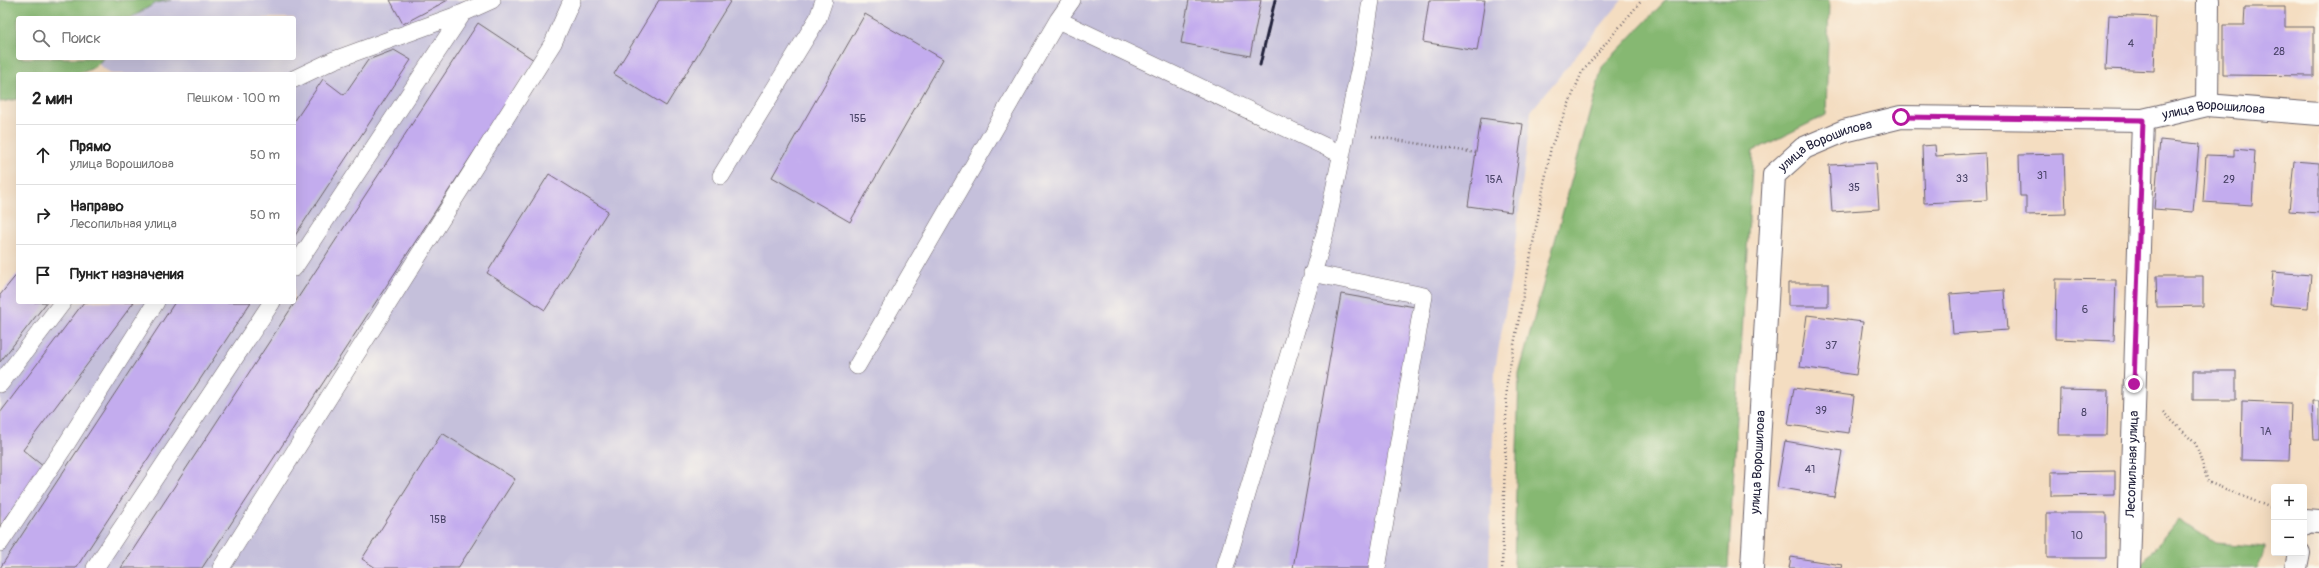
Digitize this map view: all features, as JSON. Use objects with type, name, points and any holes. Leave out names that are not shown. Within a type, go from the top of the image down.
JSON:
[{"type":"street","points":[[2207,105],[2208,0]]},
{"type":"street","name":"улица Ворошилова","points":[[1752,568],[1774,175],[1804,148],[1844,131],[1901,117],[2143,120],[2207,105],[2319,114]]},
{"type":"street","name":"Лесопильная улица","points":[[2129,568],[2143,120]]},
{"type":"street","points":[[2307,521],[2319,522]]},
{"type":"street","points":[[2296,568],[2298,556]]},
{"type":"lane","points":[[296,80],[334,60],[463,13],[492,0]]},
{"type":"lane","points":[[221,568],[553,43],[572,0]]},
{"type":"lane","points":[[721,176],[818,18],[824,0]]},
{"type":"lane","points":[[857,366],[1058,20],[1072,0]]},
{"type":"lane","points":[[1225,568],[1325,233],[1371,0]]},
{"type":"lane","points":[[296,265],[463,13]]},
{"type":"lane","points":[[1058,20],[1341,154]]},
{"type":"lane","points":[[1312,273],[1424,296],[1377,568]]},
{"type":"lane","points":[[0,384],[61,304]]},
{"type":"lane","points":[[0,543],[155,304]]},
{"type":"lane","points":[[96,568],[271,304]]},
{"type":"path","points":[[1502,568],[1507,382],[1551,147],[1582,72],[1642,0]]},
{"type":"path","points":[[1346,132],[1476,153]]},
{"type":"path","points":[[2134,384],[2196,444],[2208,482],[2271,508]]},
{"type":"shaded area","points":[[171,0],[1622,0],[1531,111],[1511,278],[1495,369],[1489,568],[0,568],[0,295],[16,301],[16,304],[296,304],[296,72],[109,72],[99,65],[102,60],[296,60],[296,16],[133,16],[156,3]]},
{"type":"green space","points":[[0,0],[171,0],[156,3],[133,16],[16,16],[16,60],[101,60],[96,66],[83,72],[16,72],[16,99],[0,102]]},
{"type":"green space","points":[[1666,0],[1829,0],[1826,115],[1753,151],[1728,568],[1514,568],[1519,374],[1602,67]]},
{"type":"green space","points":[[2178,519],[2215,543],[2266,547],[2256,568],[2139,568]]},
{"type":"building","points":[[390,0],[448,0],[403,24]]},
{"type":"building","points":[[659,0],[731,0],[666,106],[614,74]]},
{"type":"building","points":[[1189,0],[1261,0],[1250,56],[1181,43]]},
{"type":"building","points":[[1429,0],[1485,0],[1477,51],[1423,42]]},
{"type":"building","points":[[2245,7],[2285,7],[2285,27],[2314,27],[2314,76],[2223,75],[2223,25],[2244,25]]},
{"type":"building","points":[[865,14],[943,59],[850,222],[772,177]]},
{"type":"building","points":[[2109,15],[2156,17],[2154,71],[2106,69]]},
{"type":"building","points":[[478,23],[534,60],[202,568],[121,568],[294,304],[296,304],[296,301]]},
{"type":"building","points":[[394,50],[411,60],[296,234],[296,119],[323,79],[344,95],[368,60]]},
{"type":"building","points":[[1481,118],[1523,124],[1511,212],[1468,206]]},
{"type":"building","points":[[2160,140],[2199,144],[2193,212],[2154,209]]},
{"type":"building","points":[[1935,145],[1936,156],[1985,153],[1987,200],[1924,203],[1922,146]]},
{"type":"building","points":[[2234,149],[2255,151],[2252,205],[2203,202],[2206,155],[2234,156]]},
{"type":"building","points":[[2064,154],[2066,214],[2026,215],[2026,196],[2020,196],[2019,155]]},
{"type":"building","points":[[2294,161],[2319,163],[2319,213],[2289,211]]},
{"type":"building","points":[[1876,163],[1879,209],[1832,212],[1829,165]]},
{"type":"building","points":[[549,174],[608,211],[545,310],[487,273]]},
{"type":"building","points":[[2273,272],[2311,275],[2308,308],[2270,305]]},
{"type":"building","points":[[16,275],[16,304],[45,304],[0,362],[0,295]]},
{"type":"building","points":[[2156,276],[2203,276],[2203,306],[2157,307]]},
{"type":"building","points":[[2056,279],[2116,280],[2114,341],[2055,339]]},
{"type":"building","points":[[1788,283],[1828,283],[1828,306],[1788,306]]},
{"type":"building","points":[[2004,290],[2007,330],[1953,334],[1950,294]]},
{"type":"building","points":[[1341,294],[1415,307],[1369,568],[1293,568]]},
{"type":"building","points":[[82,304],[132,304],[23,450],[44,467],[0,526],[0,413]]},
{"type":"building","points":[[174,304],[250,304],[76,568],[0,568]]},
{"type":"building","points":[[1807,315],[1863,322],[1856,375],[1800,367]]},
{"type":"building","points":[[2193,371],[2236,371],[2236,400],[2193,400]]},
{"type":"building","points":[[1794,388],[1854,396],[1849,433],[1788,425]]},
{"type":"building","points":[[2060,389],[2108,390],[2107,435],[2059,435]]},
{"type":"building","points":[[2242,401],[2291,403],[2289,461],[2241,460]]},
{"type":"building","points":[[2312,401],[2319,401],[2319,440],[2314,440]]},
{"type":"building","points":[[442,433],[515,479],[458,568],[376,568],[362,559]]},
{"type":"building","points":[[1785,441],[1842,451],[1834,497],[1777,487]]},
{"type":"building","points":[[2115,471],[2115,495],[2051,496],[2051,472]]},
{"type":"building","points":[[2047,513],[2106,513],[2106,558],[2047,558]]},
{"type":"building","points":[[1791,557],[1842,565],[1841,568],[1789,568]]},
{"type":"railway","points":[[1260,65],[1275,0]]},
{"type":"route","points":[[1901,117],[2143,120],[2134,384]]}]
